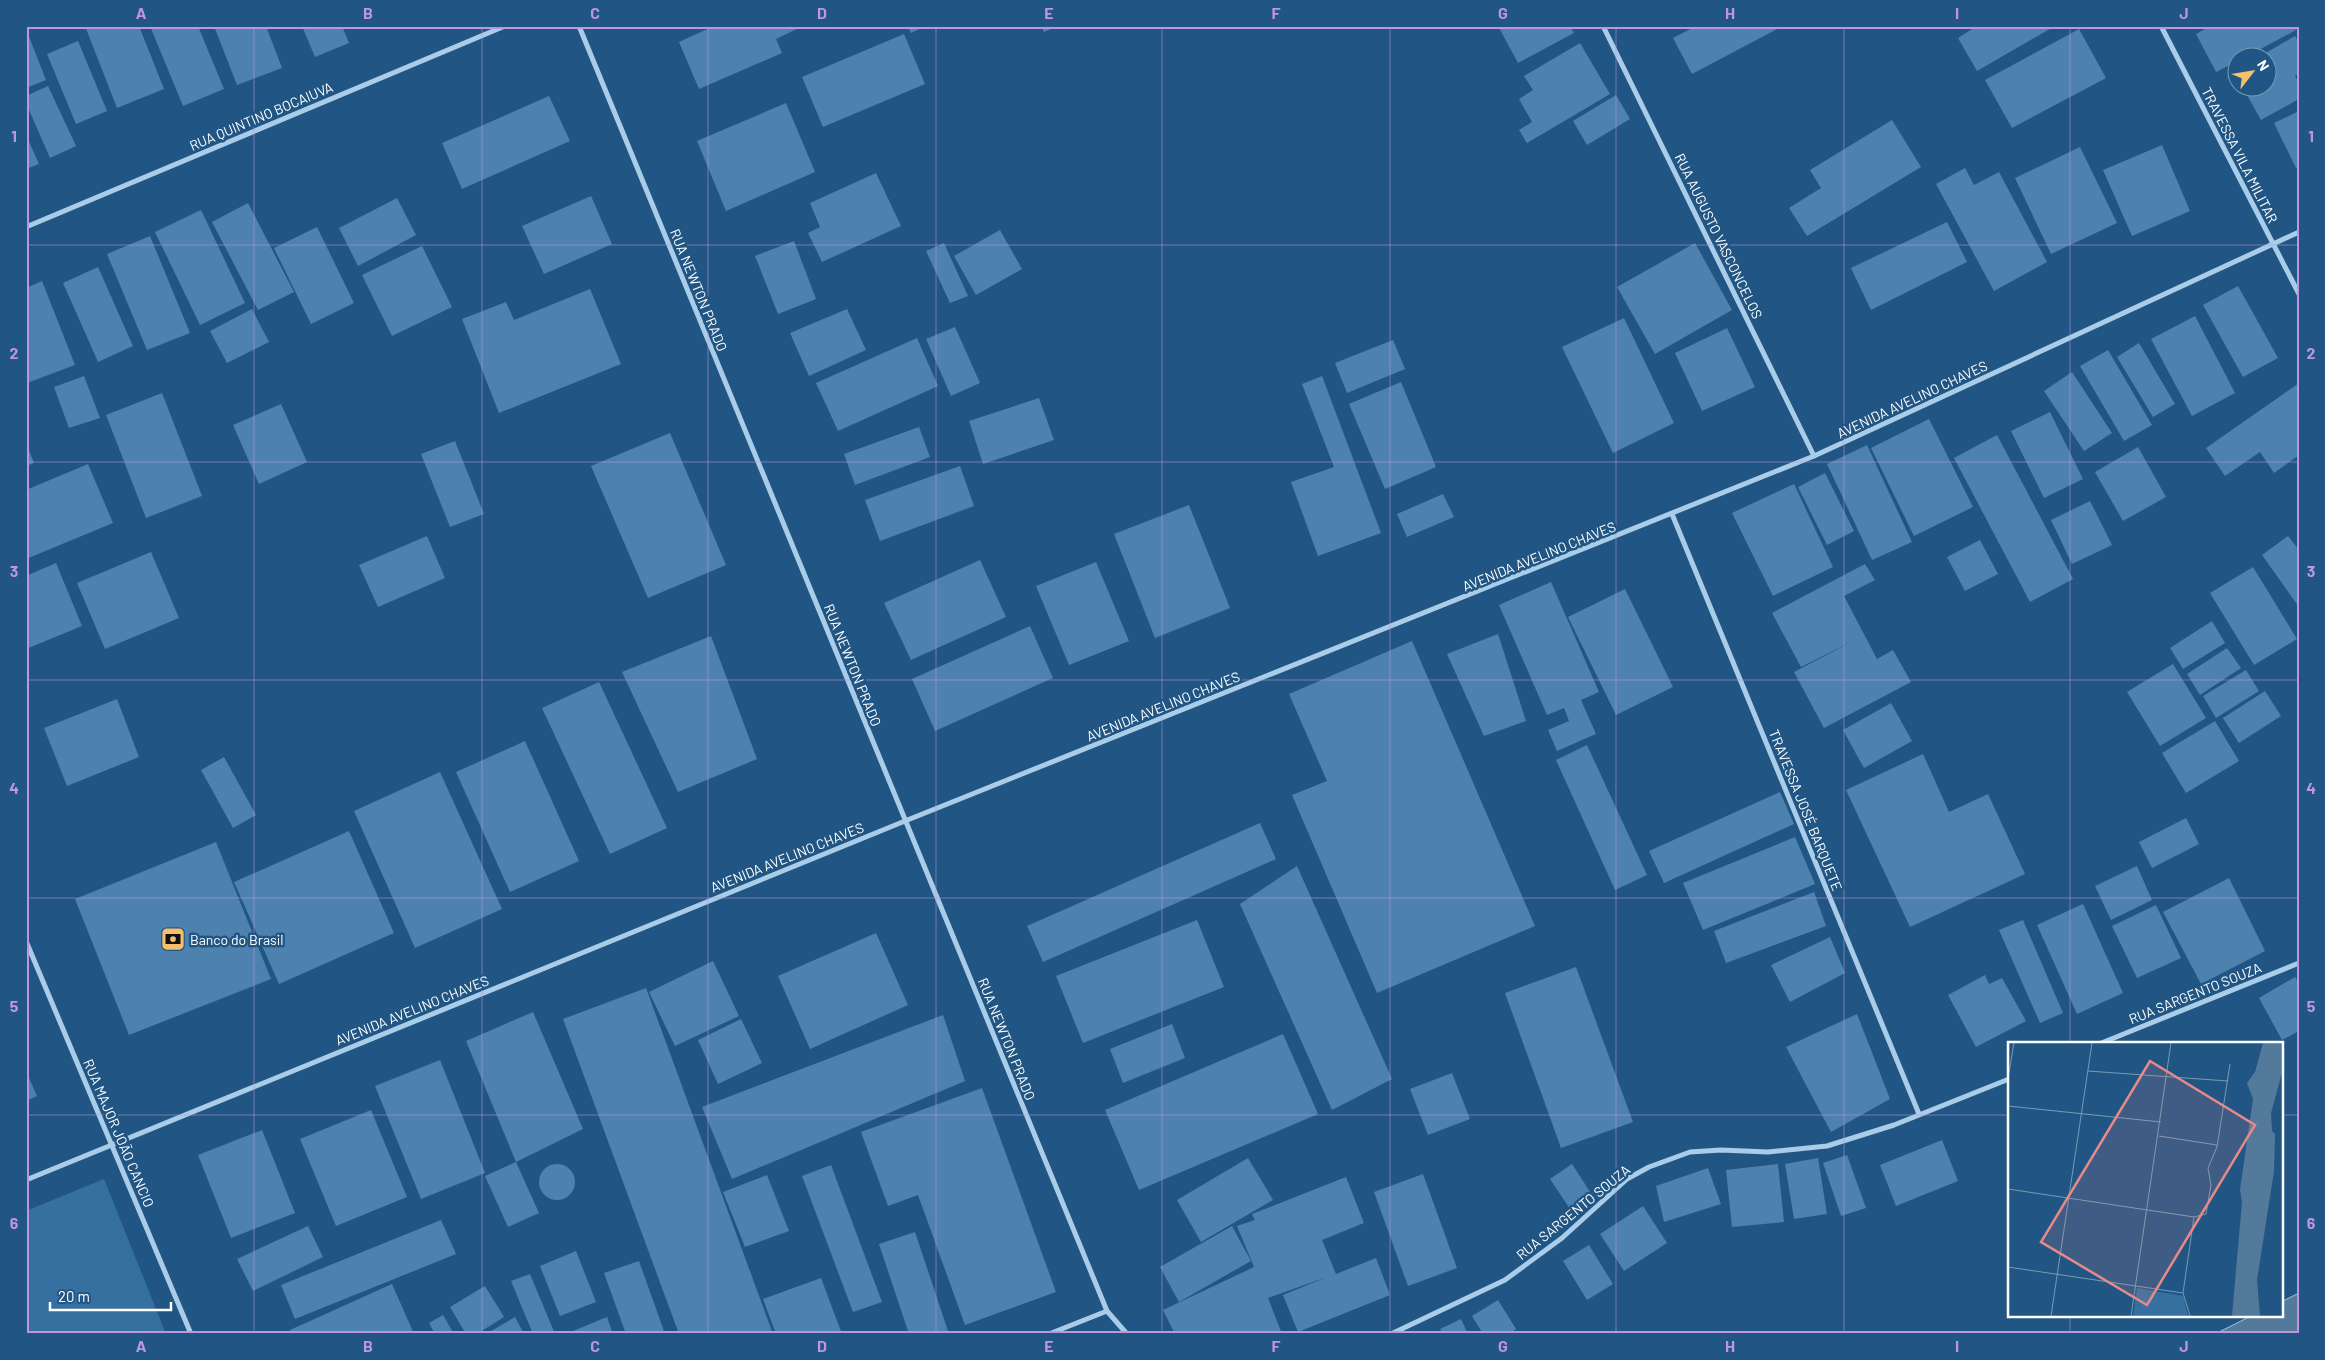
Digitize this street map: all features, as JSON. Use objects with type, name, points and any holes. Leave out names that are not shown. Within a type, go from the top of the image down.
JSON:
[{"type":"street","name":"RUA QUINTINO BOCAIUVA","points":[[26,227],[505,26]]},
{"type":"street","name":"RUA NEWTON PRADO","points":[[579,26],[904,821],[1107,1311]]},
{"type":"street","name":"RUA AUGUSTO VASCONCELOS","points":[[1603,26],[1814,456]]},
{"type":"street","name":"TRAVESSA VILA MILITAR","points":[[2161,26],[2299,294]]},
{"type":"street","name":"AVENIDA AVELINO CHAVES","points":[[26,1180],[904,821],[1814,456],[2299,232]]},
{"type":"street","name":"TRAVESSA JOSÉ BARQUETE","points":[[1672,514],[1919,1114]]},
{"type":"street","name":"RUA MAJOR JOÃO CANCIO","points":[[26,941],[191,1334]]},
{"type":"street","name":"RUA SARGENTO SOUZA","points":[[2104,1042],[2299,963]]},
{"type":"street","name":"RUA SARGENTO SOUZA","points":[[1391,1334],[1504,1280],[1562,1238],[1626,1179],[1649,1167],[1690,1152],[1720,1150],[1768,1152],[1827,1146],[1894,1125],[2008,1079]]},
{"type":"street","points":[[1049,1334],[1107,1311],[1127,1334]]},
{"type":"shaded area","points":[[104,1179],[166,1334],[26,1334],[26,1211]]},
{"type":"shaded area","points":[[2299,1293],[2299,1334],[2215,1334],[2247,1318],[2282,1318],[2282,1302]]},
{"type":"building","points":[[85,26],[139,26],[164,89],[117,108]]},
{"type":"building","points":[[150,26],[198,26],[224,89],[183,106]]},
{"type":"building","points":[[214,26],[266,26],[282,68],[237,85]]},
{"type":"building","points":[[302,26],[342,26],[349,43],[315,57]]},
{"type":"building","points":[[714,26],[803,26],[776,39],[782,53],[699,89],[679,42]]},
{"type":"building","points":[[908,26],[926,26],[911,33]]},
{"type":"building","points":[[1041,26],[1057,26],[1044,32]]},
{"type":"building","points":[[1498,26],[1570,26],[1574,33],[1518,63]]},
{"type":"building","points":[[1696,26],[1783,26],[1692,74],[1673,38]]},
{"type":"building","points":[[1977,26],[2055,26],[1977,71],[1958,38]]},
{"type":"building","points":[[2210,26],[2294,26],[2296,30],[2263,48],[2228,48],[2228,66],[2216,72],[2196,34]]},
{"type":"building","points":[[26,29],[46,80],[26,88]]},
{"type":"building","points":[[2079,29],[2106,78],[2012,128],[1985,80]]},
{"type":"building","points":[[904,34],[925,84],[823,127],[802,77]]},
{"type":"building","points":[[2295,36],[2299,43],[2299,73],[2295,76],[2299,83],[2299,99],[2261,120],[2249,98],[2278,98],[2278,48],[2274,48]]},
{"type":"building","points":[[78,41],[107,111],[76,124],[47,54]]},
{"type":"building","points":[[1580,43],[1610,94],[1527,143],[1519,130],[1532,122],[1519,99],[1533,90],[1524,76]]},
{"type":"building","points":[[48,86],[76,146],[50,158],[26,103],[26,96]]},
{"type":"building","points":[[1616,95],[1630,119],[1587,145],[1573,121]]},
{"type":"building","points":[[549,96],[570,141],[462,189],[442,143]]},
{"type":"building","points":[[786,103],[815,172],[726,211],[697,141]]},
{"type":"building","points":[[2299,111],[2299,166],[2296,168],[2274,123]]},
{"type":"building","points":[[1892,120],[1921,167],[1807,236],[1789,208],[1821,188],[1810,170]]},
{"type":"building","points":[[26,135],[39,164],[26,169]]},
{"type":"building","points":[[2162,145],[2190,211],[2132,236],[2103,170]]},
{"type":"building","points":[[2080,147],[2117,223],[2051,254],[2015,178]]},
{"type":"building","points":[[1965,168],[1974,185],[1999,172],[2047,262],[1994,291],[1936,184]]},
{"type":"building","points":[[876,173],[901,226],[822,262],[808,233],[820,227],[810,203]]},
{"type":"building","points":[[591,196],[612,244],[544,274],[522,226]]},
{"type":"building","points":[[397,198],[416,235],[358,266],[339,228]]},
{"type":"building","points":[[248,203],[294,292],[258,310],[212,222]]},
{"type":"building","points":[[201,210],[245,303],[200,325],[155,232]]},
{"type":"building","points":[[1947,222],[1967,262],[1871,310],[1851,268]]},
{"type":"building","points":[[317,227],[354,303],[311,324],[274,248]]},
{"type":"building","points":[[1000,230],[1022,269],[976,295],[954,256]]},
{"type":"building","points":[[150,236],[190,333],[147,350],[107,254]]},
{"type":"building","points":[[794,241],[816,299],[778,314],[755,256]]},
{"type":"building","points":[[944,243],[968,296],[950,303],[926,251]]},
{"type":"building","points":[[1695,243],[1732,310],[1655,354],[1617,287]]},
{"type":"building","points":[[422,246],[452,307],[392,336],[362,275]]},
{"type":"building","points":[[98,267],[133,346],[98,362],[63,283]]},
{"type":"building","points":[[42,281],[75,365],[27,383],[26,288]]},
{"type":"building","points":[[2238,286],[2278,358],[2243,377],[2203,305]]},
{"type":"building","points":[[590,289],[621,364],[499,413],[462,319],[506,302],[514,320]]},
{"type":"building","points":[[252,309],[269,342],[227,363],[210,331]]},
{"type":"building","points":[[847,309],[866,350],[809,376],[790,333]]},
{"type":"building","points":[[2195,316],[2235,393],[2192,416],[2151,339]]},
{"type":"building","points":[[1624,318],[1674,423],[1613,453],[1562,347]]},
{"type":"building","points":[[955,327],[980,383],[951,396],[926,339]]},
{"type":"building","points":[[1727,328],[1755,387],[1702,411],[1675,353]]},
{"type":"building","points":[[917,338],[938,386],[838,431],[816,383]]},
{"type":"building","points":[[1393,340],[1405,369],[1347,393],[1335,363]]},
{"type":"building","points":[[2139,343],[2175,404],[2153,417],[2117,357]]},
{"type":"building","points":[[2108,350],[2152,425],[2124,441],[2080,366]]},
{"type":"building","points":[[2072,372],[2112,433],[2084,451],[2044,391]]},
{"type":"building","points":[[84,376],[100,418],[69,428],[54,387]]},
{"type":"building","points":[[1322,376],[1381,533],[1318,556],[1291,482],[1334,467],[1302,384]]},
{"type":"building","points":[[1401,382],[1436,467],[1385,489],[1349,404]]},
{"type":"building","points":[[2299,383],[2299,455],[2274,473],[2260,452],[2225,476],[2206,448]]},
{"type":"building","points":[[162,393],[202,496],[146,518],[106,415]]},
{"type":"building","points":[[1039,398],[1054,440],[983,464],[969,421]]},
{"type":"building","points":[[281,404],[307,462],[259,484],[233,425]]},
{"type":"building","points":[[2050,412],[2083,479],[2044,498],[2011,431]]},
{"type":"building","points":[[1929,419],[1973,507],[1914,536],[1871,448]]},
{"type":"building","points":[[919,427],[930,457],[855,485],[844,454]]},
{"type":"building","points":[[670,433],[726,565],[648,598],[591,466]]},
{"type":"building","points":[[1997,435],[2073,579],[2030,602],[1954,458]]},
{"type":"building","points":[[455,441],[484,514],[450,527],[421,454]]},
{"type":"building","points":[[26,443],[34,463],[26,466]]},
{"type":"building","points":[[1867,445],[1912,542],[1872,560],[1827,464]]},
{"type":"building","points":[[2138,447],[2166,497],[2123,521],[2095,472]]},
{"type":"building","points":[[88,464],[113,523],[26,559],[26,490]]},
{"type":"building","points":[[960,466],[974,506],[880,541],[865,500]]},
{"type":"building","points":[[1825,473],[1854,531],[1827,545],[1798,487]]},
{"type":"building","points":[[1794,484],[1833,567],[1773,596],[1732,513]]},
{"type":"building","points":[[1443,494],[1454,517],[1407,537],[1397,514]]},
{"type":"building","points":[[2090,501],[2112,545],[2072,564],[2051,520]]},
{"type":"building","points":[[1189,505],[1230,608],[1155,638],[1114,534]]},
{"type":"building","points":[[427,536],[445,578],[378,607],[359,565]]},
{"type":"building","points":[[2288,536],[2299,550],[2299,607],[2262,555]]},
{"type":"building","points":[[1980,540],[1998,574],[1965,591],[1947,557]]},
{"type":"building","points":[[151,552],[179,618],[105,649],[77,583]]},
{"type":"building","points":[[980,560],[1006,617],[911,660],[884,603]]},
{"type":"building","points":[[1096,562],[1129,641],[1069,665],[1036,586]]},
{"type":"building","points":[[56,563],[82,626],[26,649],[26,576]]},
{"type":"building","points":[[1865,564],[1875,580],[1844,596],[1877,659],[1893,650],[1911,682],[1824,728],[1794,672],[1857,639],[1801,667],[1772,613]]},
{"type":"building","points":[[2253,567],[2297,639],[2254,665],[2210,593]]},
{"type":"building","points":[[1551,582],[1599,692],[1581,700],[1596,734],[1557,751],[1548,730],[1569,721],[1564,708],[1547,715],[1499,605]]},
{"type":"building","points":[[1625,589],[1673,687],[1616,715],[1568,617]]},
{"type":"building","points":[[2212,621],[2225,643],[2183,669],[2170,648]]},
{"type":"building","points":[[1030,626],[1053,678],[935,731],[912,679]]},
{"type":"building","points":[[1498,634],[1526,721],[1484,736],[1447,654]]},
{"type":"building","points":[[711,636],[757,759],[678,792],[622,672]]},
{"type":"building","points":[[1412,641],[1535,926],[1377,993],[1292,795],[1327,781],[1289,694]]},
{"type":"building","points":[[2227,648],[2241,668],[2200,695],[2187,674]]},
{"type":"building","points":[[2173,664],[2206,718],[2160,746],[2127,692]]},
{"type":"building","points":[[2246,670],[2259,691],[2216,718],[2203,696]]},
{"type":"building","points":[[599,682],[667,828],[610,854],[542,708]]},
{"type":"building","points":[[2265,691],[2281,716],[2239,743],[2223,718]]},
{"type":"building","points":[[117,699],[139,757],[67,786],[44,728]]},
{"type":"building","points":[[1891,703],[1912,741],[1864,768],[1843,730]]},
{"type":"building","points":[[2215,721],[2239,761],[2186,793],[2162,753]]},
{"type":"building","points":[[525,741],[579,861],[510,892],[456,772]]},
{"type":"building","points":[[1587,745],[1647,875],[1615,890],[1556,760]]},
{"type":"building","points":[[1923,754],[1949,812],[1988,794],[2025,874],[1910,927],[1846,790]]},
{"type":"building","points":[[224,757],[256,815],[233,828],[201,770]]},
{"type":"building","points":[[440,772],[502,909],[415,948],[354,811]]},
{"type":"building","points":[[1780,792],[1794,824],[1664,883],[1649,851]]},
{"type":"building","points":[[2186,818],[2199,844],[2152,868],[2139,842]]},
{"type":"building","points":[[1260,823],[1276,859],[1043,962],[1027,926]]},
{"type":"building","points":[[349,831],[394,933],[279,984],[234,882]]},
{"type":"building","points":[[1795,837],[1815,884],[1703,930],[1683,883]]},
{"type":"building","name":"Banco do Brasil","points":[[216,842],[271,979],[129,1035],[75,899]]},
{"type":"building","points":[[1297,866],[1392,1079],[1332,1110],[1240,904]]},
{"type":"building","points":[[2137,866],[2152,900],[2111,920],[2095,886]]},
{"type":"building","points":[[2229,878],[2265,951],[2201,984],[2163,912]]},
{"type":"building","points":[[1814,892],[1826,926],[1726,963],[1714,931]]},
{"type":"building","points":[[2083,904],[2123,993],[2077,1014],[2037,925]]},
{"type":"building","points":[[2156,905],[2181,958],[2137,978],[2112,926]]},
{"type":"building","points":[[1197,920],[1224,987],[1083,1043],[1056,976]]},
{"type":"building","points":[[2023,920],[2063,1013],[2040,1023],[1999,930]]},
{"type":"building","points":[[876,933],[908,1005],[810,1049],[778,976]]},
{"type":"building","points":[[1830,937],[1845,973],[1790,1002],[1771,965]]},
{"type":"building","points":[[713,961],[739,1016],[675,1046],[649,992]]},
{"type":"building","points":[[1576,967],[1633,1122],[1561,1148],[1505,993]]},
{"type":"building","points":[[1985,975],[1989,984],[2002,978],[2026,1021],[1976,1047],[1948,995]]},
{"type":"building","points":[[2295,977],[2299,983],[2299,1031],[2282,1040],[2259,998]]},
{"type":"building","points":[[646,988],[773,1334],[679,1334],[563,1019]]},
{"type":"building","points":[[533,1012],[583,1129],[516,1162],[466,1041]]},
{"type":"building","points":[[1857,1014],[1890,1099],[1831,1132],[1786,1047]]},
{"type":"building","points":[[943,1015],[965,1081],[732,1179],[702,1107]]},
{"type":"building","points":[[741,1019],[762,1063],[718,1084],[698,1040]]},
{"type":"building","points":[[1172,1024],[1185,1058],[1123,1083],[1110,1049]]},
{"type":"building","points":[[1283,1034],[1318,1114],[1139,1190],[1105,1110]]},
{"type":"building","points":[[440,1060],[485,1173],[421,1199],[375,1086]]},
{"type":"building","points":[[26,1071],[37,1096],[26,1101]]},
{"type":"building","points":[[1452,1073],[1470,1119],[1428,1135],[1410,1089]]},
{"type":"building","points":[[982,1088],[1056,1292],[965,1325],[918,1195],[888,1206],[861,1132]]},
{"type":"building","points":[[371,1110],[407,1197],[336,1226],[300,1139]]},
{"type":"building","points":[[262,1130],[295,1213],[231,1238],[198,1155]]},
{"type":"building","points":[[1942,1140],[1958,1181],[1896,1206],[1880,1165]]},
{"type":"building","points":[[1847,1155],[1866,1208],[1841,1216],[1823,1163]]},
{"type":"building","points":[[1248,1158],[1273,1200],[1201,1242],[1177,1200]]},
{"type":"building","points":[[1818,1158],[1827,1214],[1794,1219],[1785,1164]]},
{"type":"building","points":[[516,1162],[539,1213],[508,1227],[485,1176]]},
{"type":"building","points":[[557,1164],[570,1169],[575,1182],[570,1195],[557,1200],[544,1195],[539,1182],[544,1169]]},
{"type":"building","points":[[1572,1164],[1594,1198],[1572,1212],[1550,1179]]},
{"type":"building","points":[[1778,1164],[1784,1222],[1732,1227],[1726,1170]]},
{"type":"building","points":[[831,1165],[882,1302],[853,1312],[802,1176]]},
{"type":"building","points":[[1708,1168],[1721,1204],[1664,1222],[1656,1186]]},
{"type":"building","points":[[1423,1174],[1457,1268],[1408,1286],[1374,1192]]},
{"type":"building","points":[[767,1175],[789,1231],[745,1247],[723,1192]]},
{"type":"building","points":[[1346,1177],[1364,1223],[1322,1240],[1336,1274],[1376,1258],[1390,1295],[1298,1332],[1283,1295],[1327,1277],[1268,1298],[1282,1334],[1175,1334],[1163,1310],[1254,1267],[1237,1226],[1255,1220],[1252,1214]]},
{"type":"building","points":[[1643,1206],[1667,1243],[1624,1271],[1600,1234]]},
{"type":"building","points":[[441,1220],[456,1254],[295,1319],[281,1285]]},
{"type":"building","points":[[308,1226],[323,1257],[253,1291],[237,1259]]},
{"type":"building","points":[[1232,1226],[1251,1261],[1179,1302],[1160,1267]]},
{"type":"building","points":[[915,1232],[949,1334],[909,1334],[879,1244]]},
{"type":"building","points":[[1589,1245],[1613,1284],[1587,1300],[1563,1261]]},
{"type":"building","points":[[576,1251],[596,1302],[560,1316],[540,1266]]},
{"type":"building","points":[[639,1261],[665,1334],[626,1334],[604,1273]]},
{"type":"building","points":[[530,1274],[555,1334],[533,1334],[511,1281]]},
{"type":"building","points":[[821,1278],[842,1334],[776,1334],[763,1299]]},
{"type":"building","points":[[392,1284],[414,1334],[291,1334],[290,1330]]},
{"type":"building","points":[[485,1286],[504,1317],[477,1334],[466,1334],[450,1307]]},
{"type":"building","points":[[1498,1300],[1516,1329],[1509,1334],[1483,1334],[1472,1316]]},
{"type":"building","points":[[443,1315],[454,1334],[435,1334],[429,1323]]},
{"type":"building","points":[[515,1317],[524,1334],[486,1334]]},
{"type":"building","points":[[607,1317],[613,1334],[574,1334],[573,1331]]},
{"type":"building","points":[[1461,1319],[1468,1334],[1443,1334],[1440,1329]]},
{"type":"place","name":"Banco do Brasil","points":[[173,939]]}]
